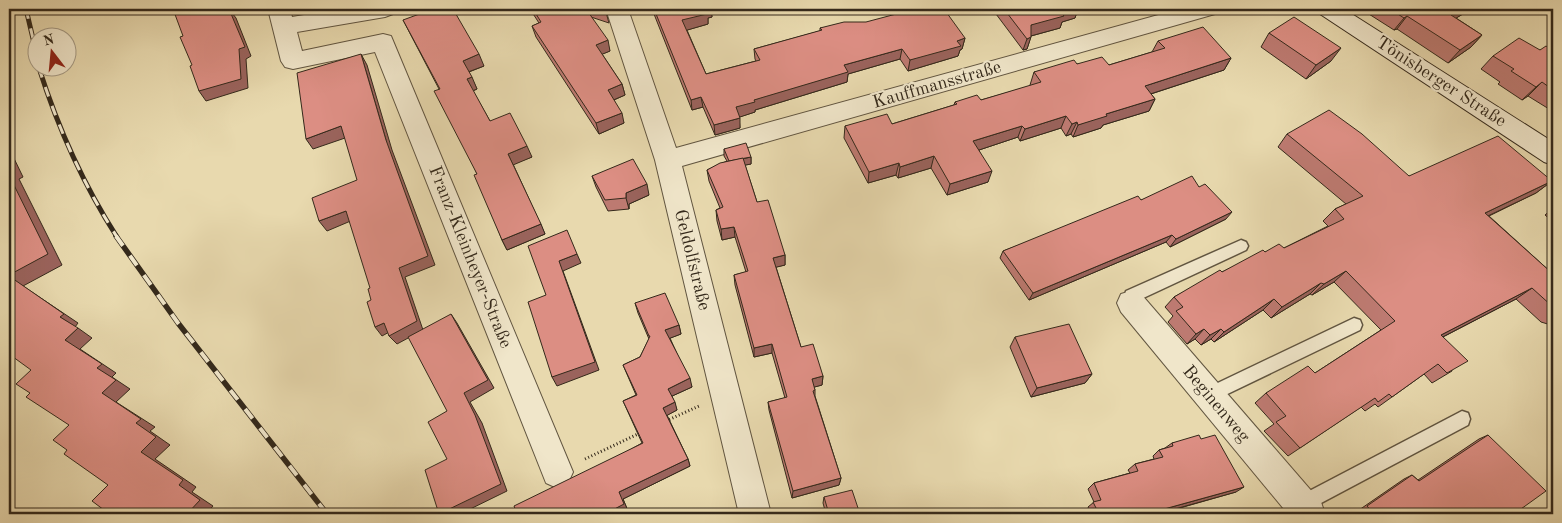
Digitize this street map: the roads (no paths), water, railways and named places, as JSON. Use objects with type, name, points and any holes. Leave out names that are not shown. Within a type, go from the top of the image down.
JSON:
[{"type":"street","name":"Geldolfstraße","points":[[617,9],[668,160],[755,514]]},
{"type":"street","name":"Kauffmansstraße","points":[[668,160],[1207,9]]},
{"type":"street","name":"Tönisberger Straße","points":[[1328,9],[1553,155]]},
{"type":"street","name":"Franz-Kleinheyer-Straße","points":[[383,42],[293,60],[282,17],[381,10],[383,42],[557,472]]},
{"type":"street","name":"Beginenweg","points":[[1131,303],[1304,510]]},
{"type":"lane","points":[[1131,303],[1131,296],[1241,246]]},
{"type":"lane","points":[[1209,395],[1354,325]]},
{"type":"lane","name":"Beginenweg","points":[[1304,510],[1462,419]]},
{"type":"railway","points":[[26,9],[30,28]]},
{"type":"railway","points":[[42,78],[72,155],[93,197],[117,237]]},
{"type":"railway","points":[[116,236],[178,323],[327,514]]}]
